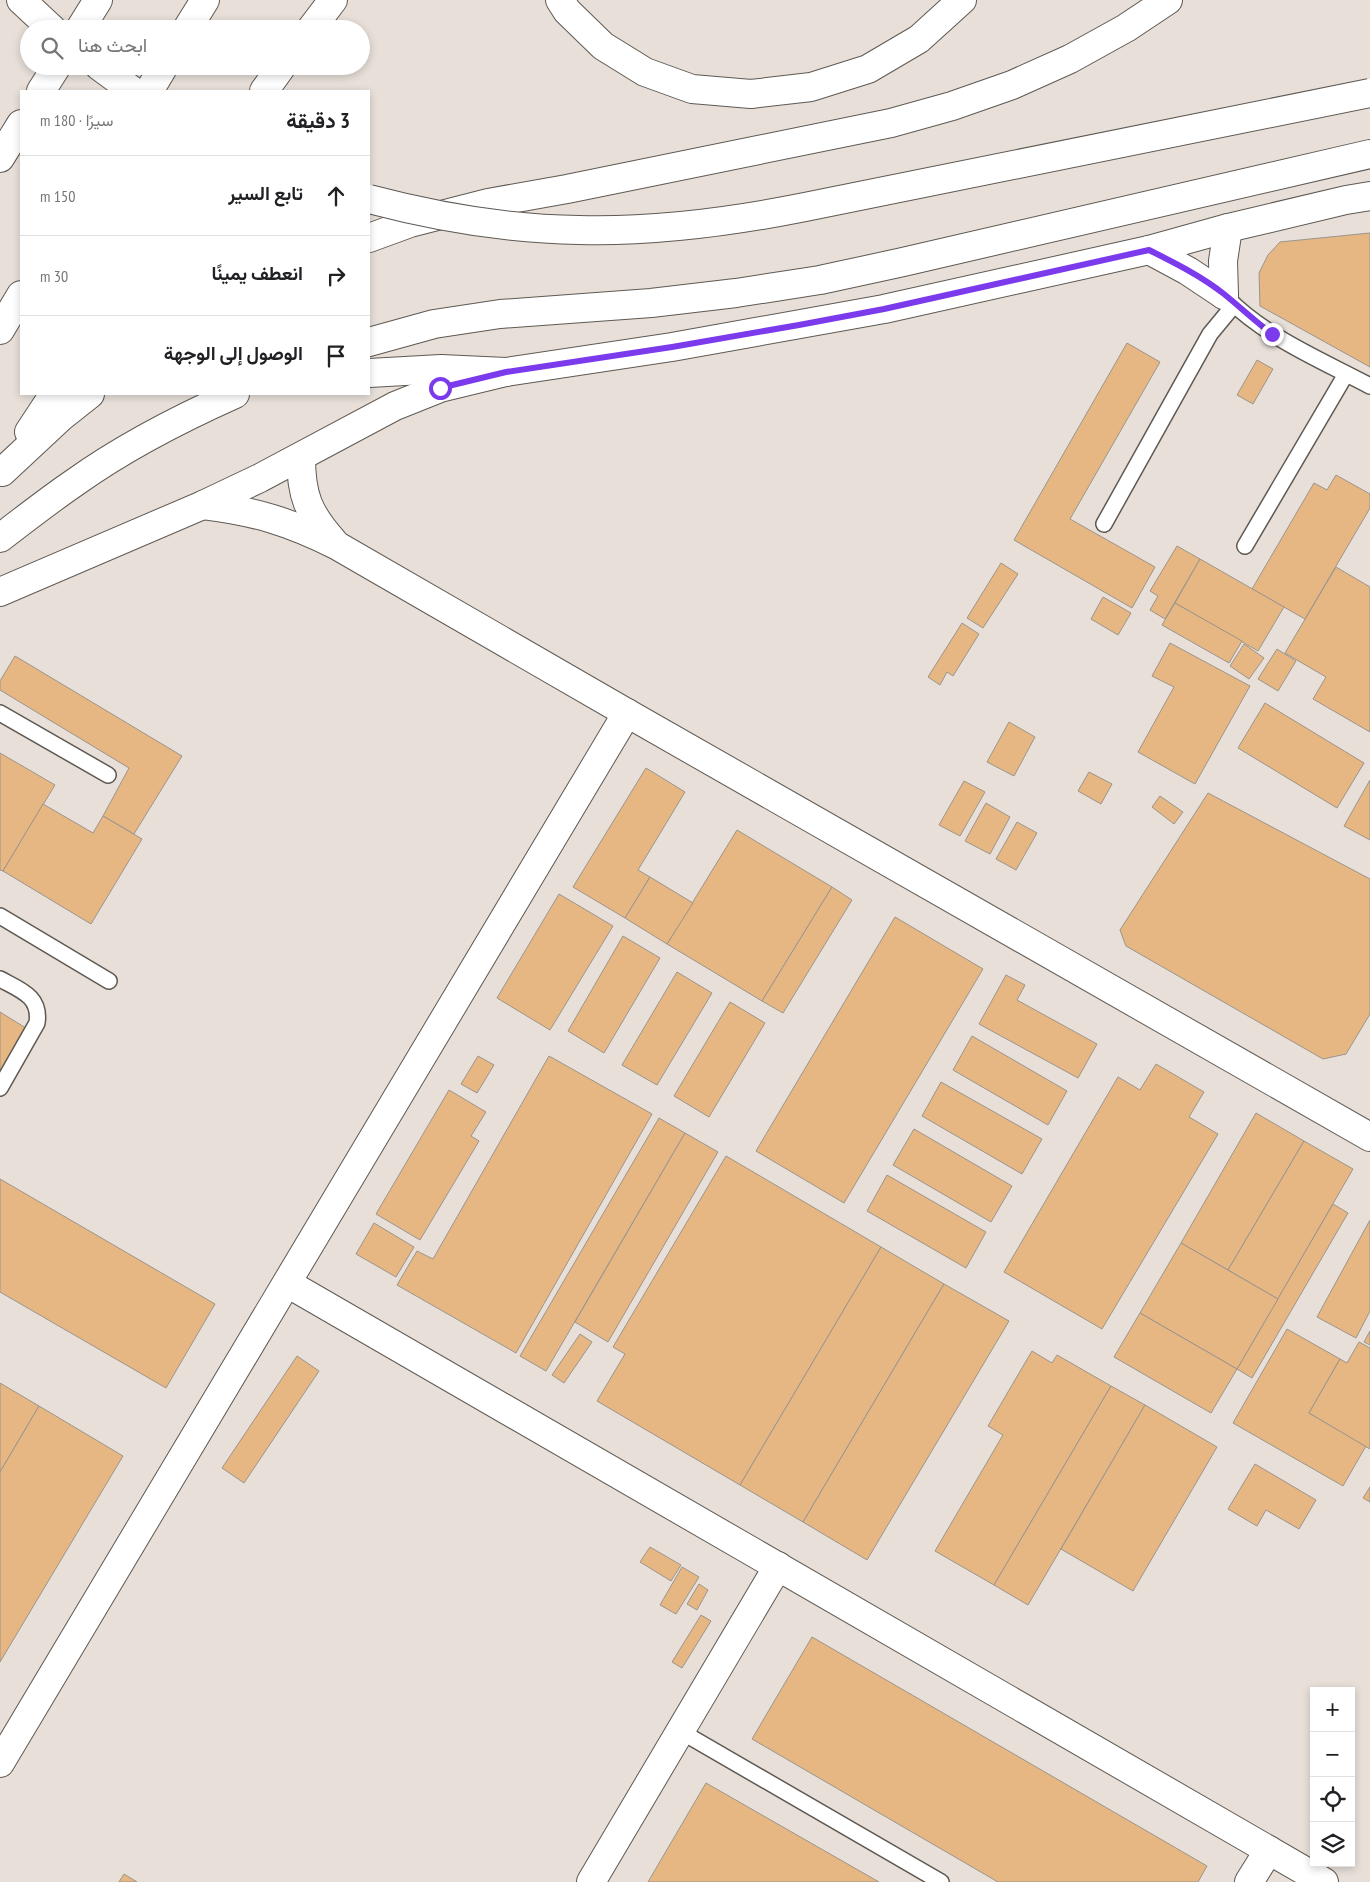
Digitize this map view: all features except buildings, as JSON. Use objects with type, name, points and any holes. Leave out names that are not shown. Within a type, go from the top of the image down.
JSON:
[{"type":"main road","points":[[21,0],[42,20]]},
{"type":"main road","points":[[86,20],[98,0]]},
{"type":"main road","points":[[193,20],[205,0]]},
{"type":"main road","points":[[308,20],[320,0]]},
{"type":"main road","points":[[318,20],[333,0]]},
{"type":"main road","points":[[560,0],[567,11],[603,46],[645,72],[692,89],[751,94],[811,88],[868,69],[919,38],[962,0]]},
{"type":"main road","points":[[370,238],[410,223],[488,204],[891,123],[952,106],[1012,85],[1070,59],[1126,28],[1168,0]]},
{"type":"main road","points":[[42,90],[51,75]]},
{"type":"main road","points":[[111,75],[132,90]]},
{"type":"main road","points":[[149,90],[158,75]]},
{"type":"main road","points":[[265,90],[276,75]]},
{"type":"main road","points":[[370,199],[464,220],[521,227],[635,230],[692,225],[749,218],[796,209],[1370,93]]},
{"type":"main road","points":[[0,158],[20,126]]},
{"type":"main road","points":[[370,342],[434,324],[500,314],[651,303],[736,293],[820,280],[1370,154]]},
{"type":"main road","points":[[0,592],[203,505],[301,457],[395,406],[440,388],[506,372],[672,347],[893,307],[1149,250],[1228,228],[1370,196]]},
{"type":"main road","points":[[1228,228],[1223,261],[1229,300]]},
{"type":"main road","points":[[1149,250],[1188,271],[1229,300]]},
{"type":"main road","points":[[0,330],[20,298]]},
{"type":"main road","points":[[370,372],[441,369],[506,372]]},
{"type":"main road","points":[[1,474],[53,395]]},
{"type":"main road","points":[[1,474],[61,417],[89,395]]},
{"type":"main road","points":[[0,538],[75,482],[130,447],[188,415],[233,395]]},
{"type":"main road","points":[[301,457],[301,482],[308,505],[319,526],[336,544]]},
{"type":"main road","points":[[203,505],[237,509],[271,517],[304,529],[336,544],[626,713],[1366,1127]]},
{"type":"main road","points":[[0,1763],[626,713]]},
{"type":"main road","points":[[287,1283],[1324,1882]]},
{"type":"main road","points":[[591,1882],[778,1566]]},
{"type":"main road","points":[[1249,1882],[1269,1850]]},
{"type":"lane","points":[[1104,524],[1229,300],[1272,334],[1370,386]]},
{"type":"lane","points":[[1245,546],[1346,374]]},
{"type":"lane","points":[[0,713],[108,775]]},
{"type":"lane","points":[[0,916],[109,981]]},
{"type":"lane","points":[[0,979],[31,997],[39,1013],[37,1023],[0,1088]]},
{"type":"lane","points":[[680,1731],[941,1882]]},
{"type":"route","points":[[440,388],[506,372],[672,347],[884,309],[1149,250],[1188,271],[1224,294],[1272,334]]}]
